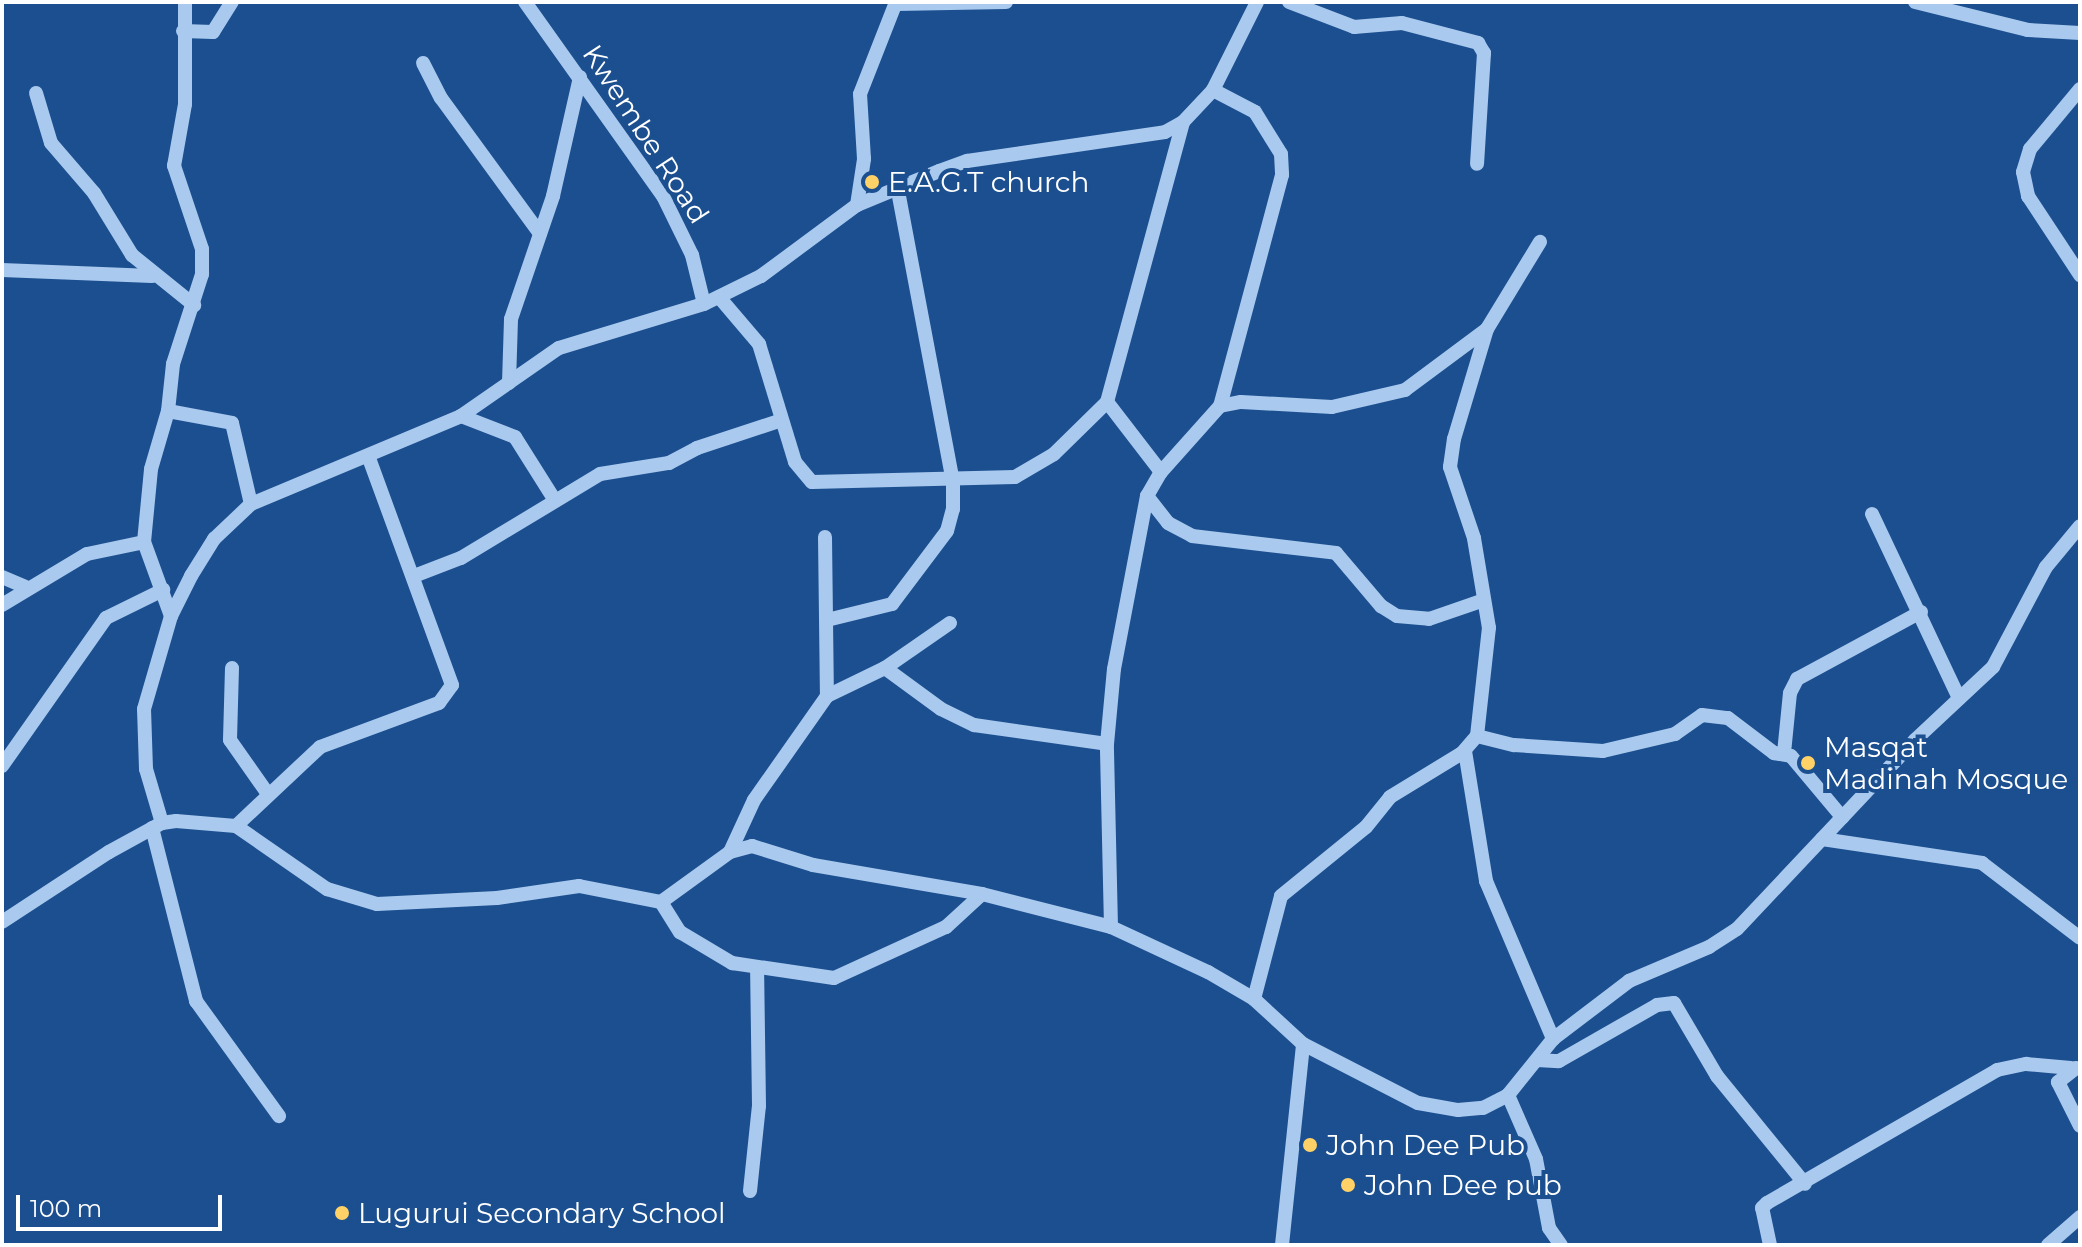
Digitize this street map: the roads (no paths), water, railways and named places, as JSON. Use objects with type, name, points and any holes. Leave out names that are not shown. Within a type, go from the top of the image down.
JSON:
[{"type":"street","points":[[171,616],[144,542],[151,469],[168,411],[173,364],[194,305],[202,249],[174,166],[185,104],[185,2]]},
{"type":"street","points":[[183,31],[213,32],[232,2]]},
{"type":"street","name":"Kwembe Road","points":[[525,2],[663,196],[692,255],[704,304]]},
{"type":"street","points":[[857,205],[864,159],[860,94],[896,3],[1006,2]]},
{"type":"street","points":[[279,1116],[196,1001],[146,769],[144,709],[171,616],[214,539],[251,504],[369,458],[461,416],[576,341],[704,304],[761,276],[857,205],[898,192],[967,161],[1165,132],[1183,122],[1213,90],[1257,2]]},
{"type":"street","points":[[1289,2],[1354,27],[1402,23],[1478,43],[1484,53],[1477,164]]},
{"type":"street","points":[[1915,2],[2028,30],[2080,33]]},
{"type":"street","points":[[423,63],[456,121],[540,234]]},
{"type":"street","points":[[509,383],[511,319],[540,234],[580,77]]},
{"type":"street","points":[[2079,270],[2028,196],[2023,172],[2030,149],[2080,89]]},
{"type":"street","points":[[1111,927],[1107,744],[1114,669],[1147,496],[1161,472],[1220,406],[1282,175],[1281,154],[1255,112],[1213,90]]},
{"type":"street","points":[[36,93],[51,143],[77,170],[132,255],[152,276],[194,305]]},
{"type":"street","points":[[719,297],[759,344],[795,462],[812,482],[953,482],[1015,477],[1033,468],[1107,402],[1183,122]]},
{"type":"street","points":[[827,620],[886,607],[898,599],[947,531],[953,482],[898,192]]},
{"type":"street","points":[[1254,999],[1281,896],[1366,827],[1390,797],[1465,751],[1477,736],[1489,628],[1474,538],[1450,467],[1454,439],[1487,329],[1540,242]]},
{"type":"street","points":[[2,270],[152,276]]},
{"type":"street","points":[[1220,406],[1241,402],[1332,407],[1373,400],[1426,378],[1487,329]]},
{"type":"street","points":[[1107,402],[1161,472]]},
{"type":"street","points":[[168,411],[232,423],[251,504]]},
{"type":"street","points":[[461,416],[515,437],[554,499]]},
{"type":"street","points":[[414,576],[461,558],[600,474],[669,463],[697,448],[782,420]]},
{"type":"street","points":[[236,826],[320,747],[449,695],[452,685],[369,458]]},
{"type":"street","points":[[1147,496],[1168,523],[1192,536],[1260,546],[1321,547],[1336,553],[1381,606],[1397,616],[1429,619],[1484,600]]},
{"type":"street","points":[[1872,514],[1921,612],[1959,698]]},
{"type":"street","points":[[661,902],[730,852],[752,846],[813,865],[982,894],[1111,927],[1254,999],[1303,1044],[1418,1103],[1471,1109],[1508,1095],[1553,1039],[1629,981],[1709,947],[1737,929],[1842,817],[1993,667],[2046,567],[2080,526]]},
{"type":"street","points":[[825,537],[827,696]]},
{"type":"street","points":[[2,605],[25,587],[87,554],[144,542]]},
{"type":"street","points":[[2,577],[25,587]]},
{"type":"street","points":[[2,766],[106,618],[163,590]]},
{"type":"street","points":[[1784,753],[1790,693],[1797,679],[1921,612]]},
{"type":"street","points":[[730,852],[754,800],[827,696],[885,668],[950,623]]},
{"type":"street","points":[[232,668],[230,740],[268,794]]},
{"type":"street","points":[[885,668],[966,722],[1005,732],[1107,744]]},
{"type":"street","points":[[1477,736],[1514,745],[1603,751],[1675,734],[1702,715],[1728,718],[1774,753],[1784,753],[1842,817]]},
{"type":"street","points":[[1465,751],[1486,881],[1553,1039]]},
{"type":"street","points":[[2,922],[157,826],[203,820],[236,826],[292,868],[354,900],[419,904],[579,886],[661,902],[680,932],[698,945],[757,969],[834,978],[946,927],[982,894]]},
{"type":"street","points":[[1822,839],[1982,863],[2080,938]]},
{"type":"street","points":[[750,1191],[759,1106],[757,969]]},
{"type":"street","points":[[1537,1060],[1559,1061],[1657,1005],[1674,1003],[1717,1076],[1805,1184]]},
{"type":"street","points":[[1282,1245],[1303,1044]]},
{"type":"street","points":[[1770,1245],[1762,1208],[1997,1070],[2026,1064],[2076,1068]]},
{"type":"street","points":[[2076,1068],[2058,1082],[2080,1126]]},
{"type":"street","points":[[1508,1095],[1536,1159],[1549,1228],[1561,1245]]},
{"type":"street","points":[[2048,1245],[2068,1238],[2080,1217]]},
{"type":"place","name":"E.A.G.T church","points":[[872,182]]},
{"type":"place","name":"Masqat Madinah Mosque","points":[[1808,763]]},
{"type":"place","name":"John Dee Pub","points":[[1310,1145]]},
{"type":"place","name":"John Dee pub","points":[[1348,1185]]},
{"type":"place","name":"Lugurui Secondary School","points":[[342,1213]]}]
